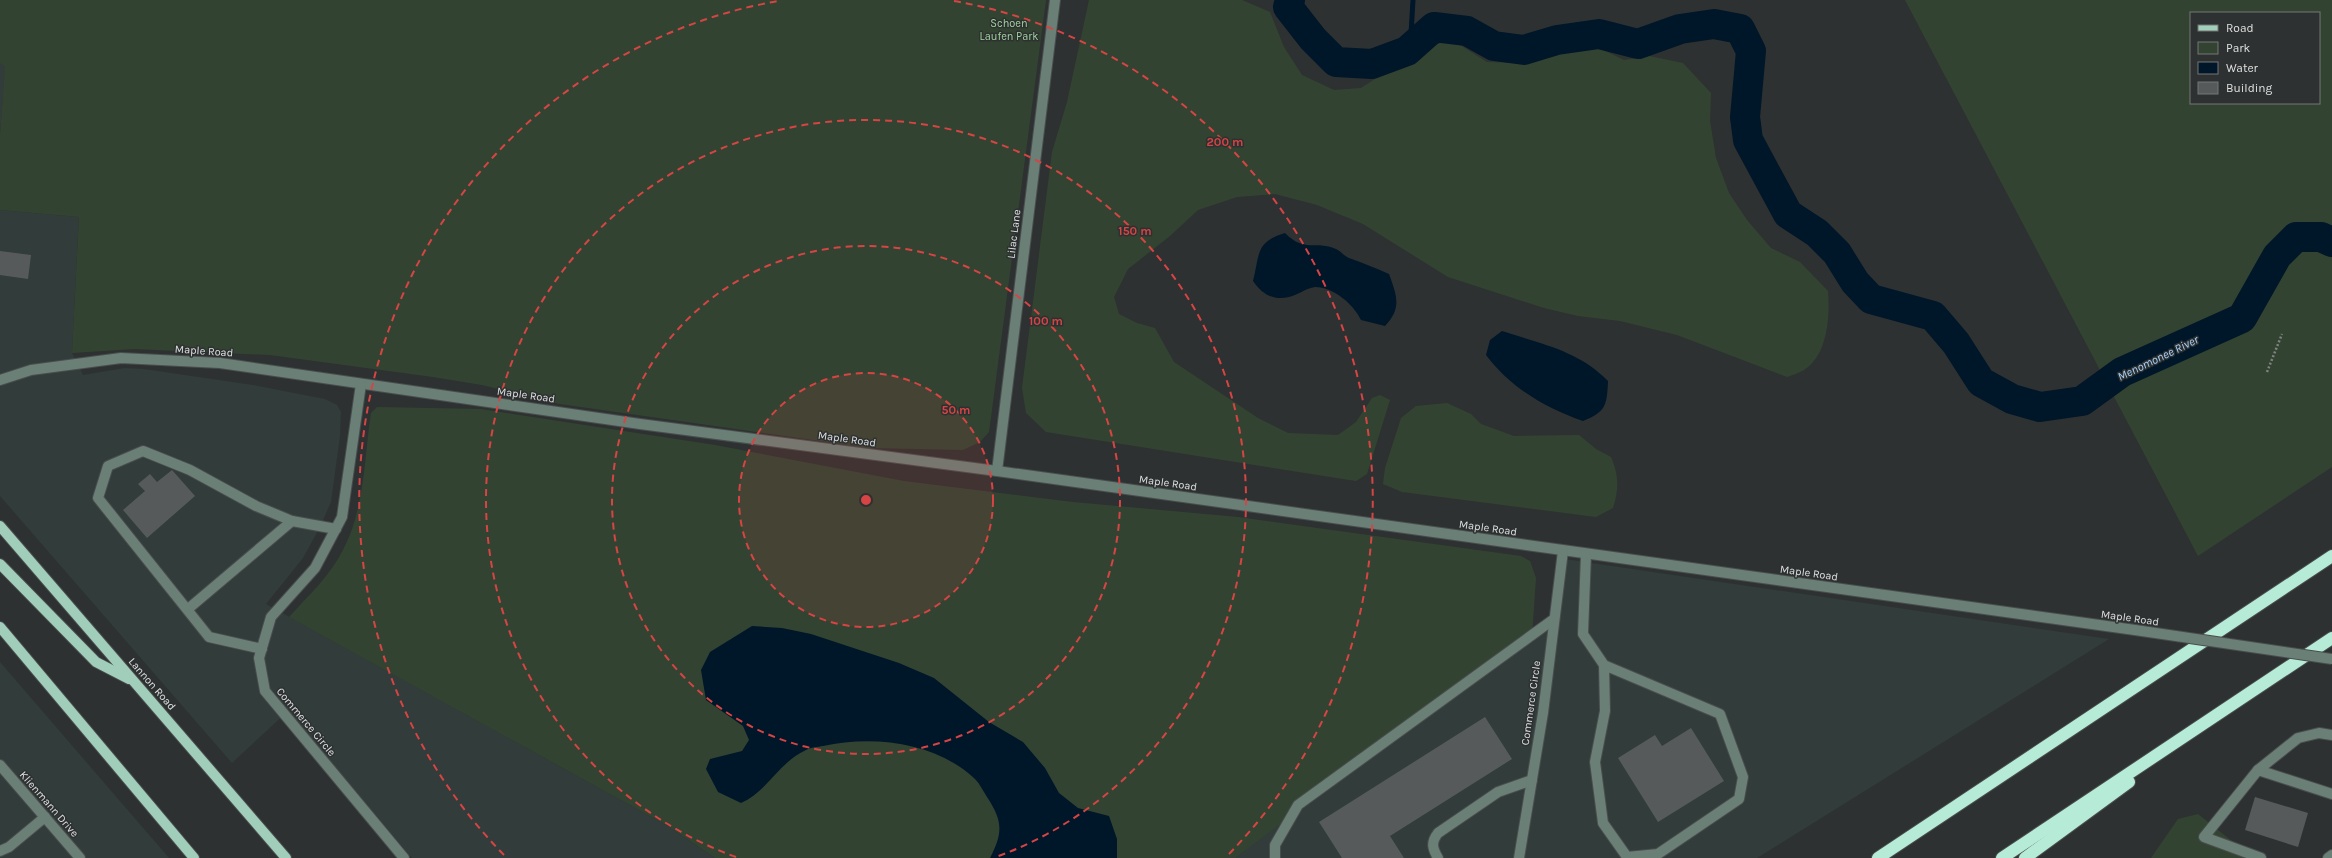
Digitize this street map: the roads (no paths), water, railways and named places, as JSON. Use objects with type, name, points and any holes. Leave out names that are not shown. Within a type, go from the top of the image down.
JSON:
[{"type":"highway","points":[[1878,858],[2332,556]]},
{"type":"highway","points":[[2002,858],[2332,638]]},
{"type":"highway","points":[[2025,858],[2281,672]]},
{"type":"main road","name":"Lannon Road","points":[[0,526],[286,858]]},
{"type":"main road","points":[[0,564],[96,662],[134,681]]},
{"type":"main road","points":[[0,627],[194,858]]},
{"type":"street","name":"Lilac Lane","points":[[997,471],[1055,0]]},
{"type":"street","name":"Maple Road","points":[[0,380],[31,370],[121,358],[220,363],[361,384],[2135,630],[2332,659]]},
{"type":"street","name":"Commerce Circle","points":[[361,384],[342,517],[315,568],[271,617],[259,658],[265,691],[404,858]]},
{"type":"street","points":[[262,649],[209,637],[98,498],[108,466],[143,451],[190,470],[256,506],[292,521],[336,529]]},
{"type":"street","points":[[188,609],[292,521]]},
{"type":"street","name":"Commerce Circle","points":[[1519,858],[1532,780],[1563,551]]},
{"type":"street","points":[[1586,554],[1583,634],[1604,665],[1605,711],[1595,762],[1603,823],[1627,857],[1658,854],[1739,799],[1743,776],[1720,714],[1604,665]]},
{"type":"street","points":[[1276,858],[1275,845],[1298,805],[1554,619]]},
{"type":"street","points":[[2261,858],[2204,837],[2258,770],[2298,738],[2319,733],[2332,735]]},
{"type":"street","name":"Klienmann Drive","points":[[0,765],[80,858]]},
{"type":"street","points":[[2258,770],[2332,794]]},
{"type":"street","points":[[1438,858],[1433,849],[1433,840],[1438,833],[1498,792],[1532,780]]},
{"type":"street","points":[[0,851],[9,848],[45,817]]},
{"type":"street","points":[[2328,858],[2332,854]]},
{"type":"water","points":[[1285,233],[1298,243],[1336,249],[1349,258],[1389,274],[1396,295],[1396,307],[1390,320],[1385,326],[1361,320],[1358,314],[1348,303],[1336,293],[1329,290],[1315,287],[1292,296],[1278,298],[1268,295],[1260,290],[1253,281],[1260,250],[1268,240]]},
{"type":"water","points":[[1502,331],[1558,349],[1572,355],[1596,370],[1608,381],[1606,402],[1601,411],[1591,418],[1583,421],[1555,410],[1517,387],[1486,355],[1490,340]]},
{"type":"water","points":[[752,626],[782,628],[811,634],[899,663],[934,678],[989,722],[1023,742],[1045,768],[1059,793],[1078,808],[1109,816],[1117,839],[1117,858],[990,858],[999,834],[998,820],[992,805],[975,779],[942,757],[923,749],[903,744],[862,741],[808,749],[788,762],[759,791],[741,803],[718,792],[706,769],[710,759],[742,751],[749,740],[743,726],[706,700],[701,670],[710,652]]},
{"type":"waterway","name":"Menomonee River","points":[[1290,0],[1288,7],[1313,39],[1336,62],[1372,64],[1407,51],[1434,27],[1467,31],[1494,46],[1524,50],[1557,40],[1599,34],[1638,44],[1680,29],[1714,24],[1740,29],[1751,51],[1745,117],[1748,140],[1788,214],[1817,233],[1837,253],[1855,282],[1871,299],[1933,316],[1956,343],[1981,382],[2012,399],[2040,407],[2082,401],[2122,372],[2242,318],[2277,256],[2296,237],[2321,237],[2332,242]]},
{"type":"waterway","points":[[1407,51],[1411,34],[1413,0]]},
{"type":"park label","name":"Schoen Laufen Park","points":[[1009,29]]}]
